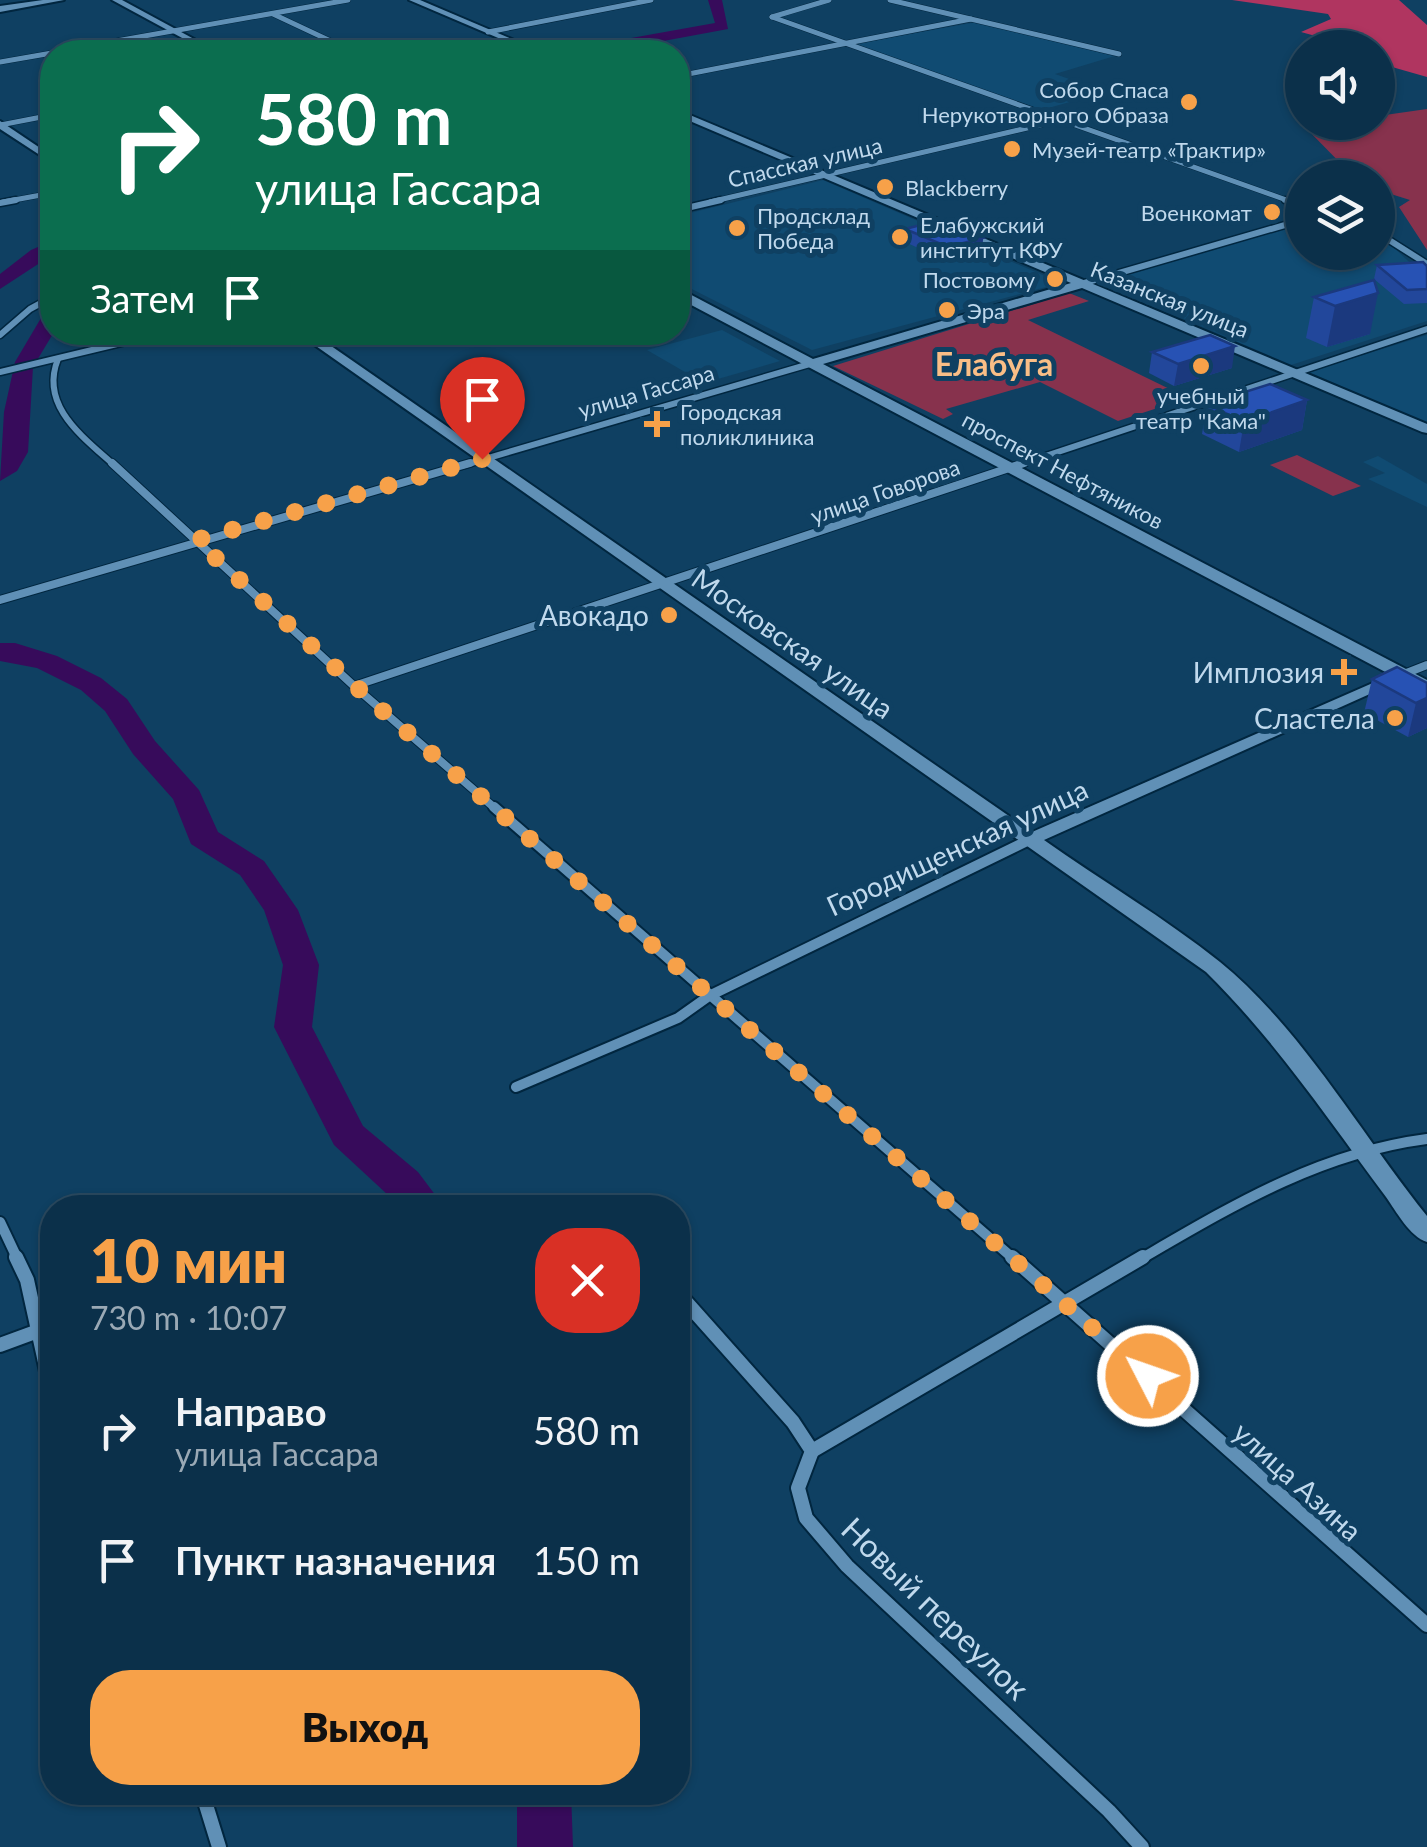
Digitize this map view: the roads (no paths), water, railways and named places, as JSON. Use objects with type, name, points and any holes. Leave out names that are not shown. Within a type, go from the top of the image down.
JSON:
[{"type":"main road","points":[[0,9],[60,0]]},
{"type":"main road","points":[[116,0],[191,40]]},
{"type":"main road","points":[[412,0],[507,40]]},
{"type":"main road","name":"Казанская улица","points":[[690,118],[1427,429]]},
{"type":"main road","points":[[0,125],[40,152]]},
{"type":"main road","name":"улица Гассара","points":[[813,363],[1081,284]]},
{"type":"main road","name":"проспект Нефтяников","points":[[690,300],[1427,686]]},
{"type":"main road","name":"Московская улица","points":[[320,345],[1213,967],[1252,1002],[1288,1043],[1360,1148],[1427,1232]]},
{"type":"main road","name":"Городищенская улица","points":[[1029,840],[1404,674]]},
{"type":"street","points":[[125,40],[348,0]]},
{"type":"street","points":[[488,32],[651,0]]},
{"type":"street","points":[[829,0],[772,17],[1285,200]]},
{"type":"street","points":[[890,0],[1119,54]]},
{"type":"street","points":[[272,14],[328,40]]},
{"type":"street","points":[[690,74],[971,19]]},
{"type":"street","points":[[0,62],[40,55]]},
{"type":"street","points":[[0,125],[40,117]]},
{"type":"street","name":"Спасская улица","points":[[690,207],[1058,120]]},
{"type":"street","points":[[0,203],[40,195]]},
{"type":"street","name":"улица Гассара","points":[[1081,284],[1285,225]]},
{"type":"street","points":[[1395,244],[1427,264]]},
{"type":"street","points":[[0,336],[40,304]]},
{"type":"street","name":"улица Говорова","points":[[354,686],[1427,329]]},
{"type":"street","points":[[0,372],[115,345]]},
{"type":"street","name":"улица Азина","points":[[58,359],[51,374],[57,408],[196,540],[354,686],[1064,1302],[1427,1625]]},
{"type":"street","name":"улица Гассара","points":[[0,600],[813,363]]},
{"type":"street","name":"Городищенская улица","points":[[1404,674],[1427,666]]},
{"type":"street","name":"Городищенская улица","points":[[516,1087],[678,1018],[709,996],[1029,840]]},
{"type":"street","points":[[690,1306],[793,1422],[812,1451],[1064,1302],[1310,1164],[1360,1148],[1427,1139]]},
{"type":"street","points":[[0,1222],[27,1280],[40,1339]]},
{"type":"street","points":[[0,1344],[38,1330]]},
{"type":"street","name":"Новый переулок","points":[[812,1451],[798,1488],[806,1518],[836,1554],[1110,1811],[1142,1847]]},
{"type":"street","points":[[206,1805],[219,1847]]},
{"type":"waterway","name":"Елабуга","points":[[647,40],[723,26],[715,0]]},
{"type":"waterway","name":"Елабуга","points":[[0,283],[40,254]]},
{"type":"waterway","points":[[26,362],[40,338]]},
{"type":"waterway","name":"Елабуга","points":[[0,473],[16,452],[16,412],[24,370]]},
{"type":"waterway","points":[[0,652],[15,652],[47,662],[91,684],[116,705],[144,747],[188,797],[203,837],[252,868],[281,910],[301,965],[293,1027],[348,1135],[414,1195]]},
{"type":"waterway","points":[[544,1805],[545,1847]]},
{"type":"place","name":"Собор Спаса Нерукотворного Образа","points":[[1189,102]]},
{"type":"place","name":"Музей-театр «Трактир»","points":[[1012,149]]},
{"type":"place","name":"Blackberry","points":[[885,187]]},
{"type":"place","name":"Военкомат","points":[[1272,212]]},
{"type":"place","name":"Продсклад Победа","points":[[737,228]]},
{"type":"place","name":"Елабужский институт КФУ","points":[[900,237]]},
{"type":"place","name":"Постовому","points":[[1055,279]]},
{"type":"place","name":"Эра","points":[[947,310]]},
{"type":"place","name":"учебный театр \"Кама\"","points":[[1201,366]]},
{"type":"place","name":"Городская поликлиника","points":[[657,424]]},
{"type":"place","name":"Авокадо","points":[[669,615]]},
{"type":"place","name":"Имплозия","points":[[1344,672]]},
{"type":"place","name":"Сластела","points":[[1395,718]]},
{"type":"district","name":"Елабуга","points":[[994,363]]}]
